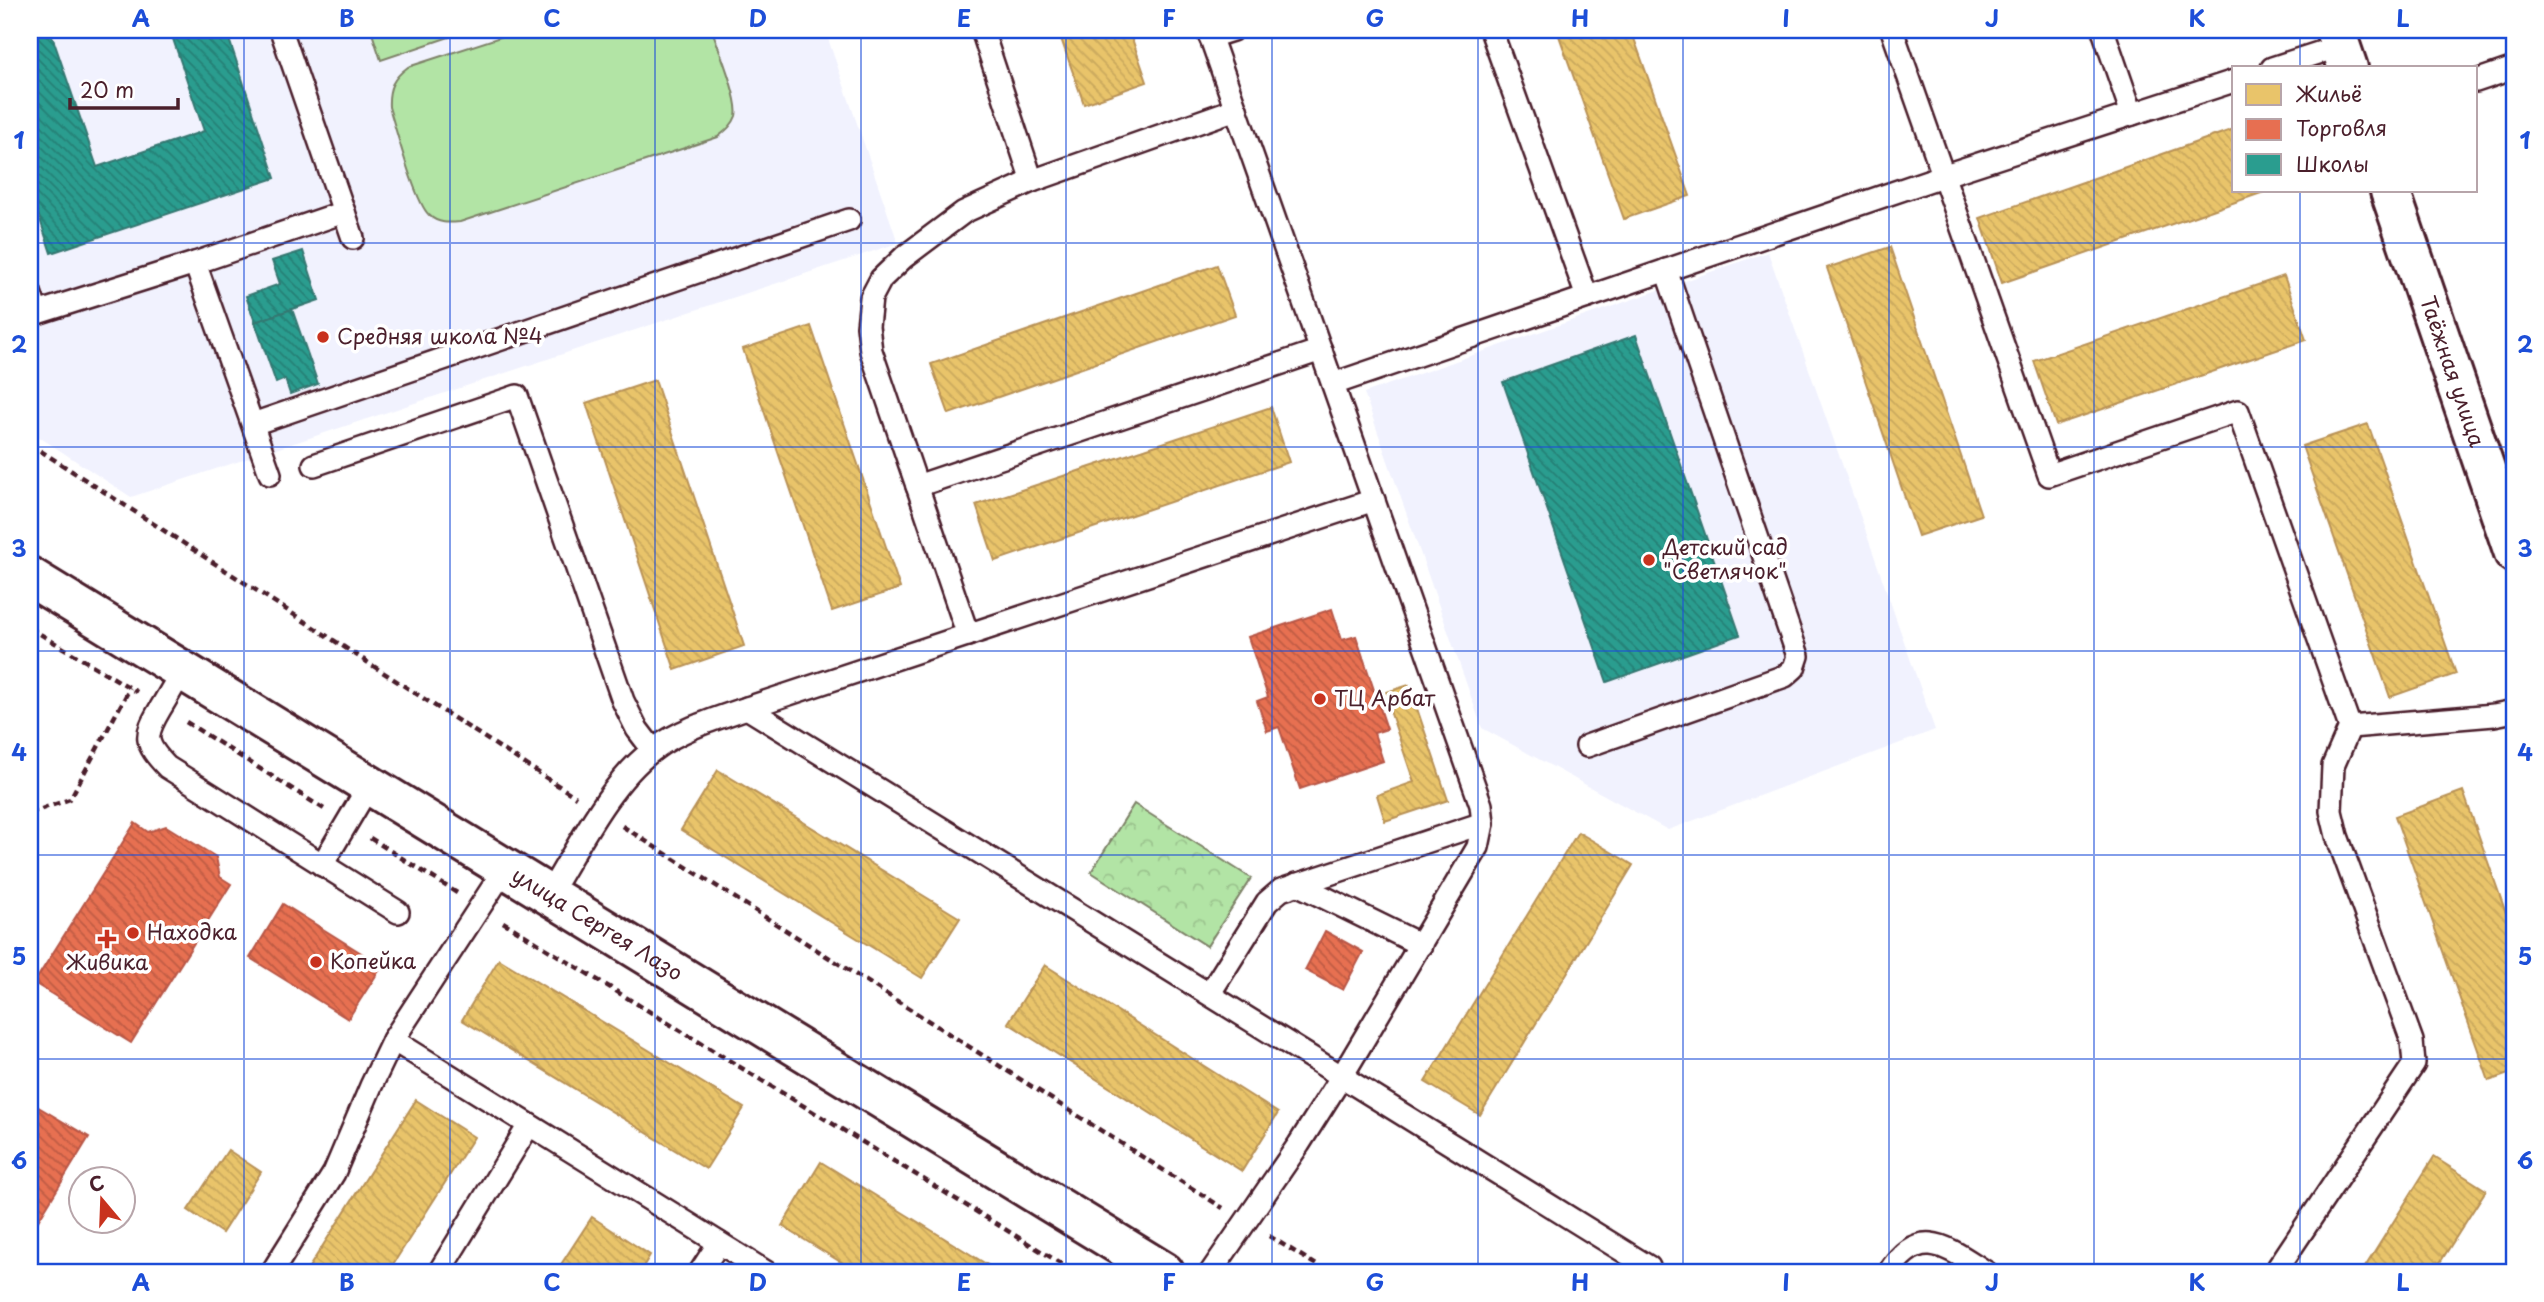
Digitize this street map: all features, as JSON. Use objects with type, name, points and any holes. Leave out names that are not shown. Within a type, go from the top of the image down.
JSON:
[{"type":"street","name":"Таёжная улица","points":[[2390,192],[2514,553]]},
{"type":"street","name":"улица Сергея Лазо","points":[[30,577],[506,867],[1145,1267]]},
{"type":"lane","points":[[281,30],[353,237]]},
{"type":"lane","points":[[982,30],[1032,180]]},
{"type":"lane","points":[[1211,1272],[1342,1076],[1478,847],[1483,823],[1481,805],[1209,33],[1232,30]]},
{"type":"lane","points":[[1491,30],[1587,297]]},
{"type":"lane","points":[[1892,30],[2049,475],[2238,411],[2350,727],[2333,766],[2331,811],[2337,836],[2412,1041],[2414,1064],[2275,1272]]},
{"type":"lane","points":[[2103,30],[2132,114]]},
{"type":"lane","points":[[2279,66],[2341,48]]},
{"type":"lane","points":[[2478,79],[2514,68]]},
{"type":"lane","points":[[1333,384],[1945,175],[2232,82]]},
{"type":"lane","points":[[968,635],[871,351],[868,326],[871,298],[881,279],[904,257],[964,212],[1032,180],[1236,109]]},
{"type":"lane","points":[[30,292],[37,313],[344,212]]},
{"type":"lane","points":[[253,424],[849,220]]},
{"type":"lane","points":[[195,263],[270,474]]},
{"type":"lane","points":[[1587,746],[1785,676],[1794,667],[1798,656],[1666,270]]},
{"type":"lane","points":[[917,486],[1321,350]]},
{"type":"lane","points":[[314,465],[517,396],[623,701],[637,729],[653,750]]},
{"type":"lane","points":[[549,894],[600,812],[631,769],[675,736],[747,708],[1374,500]]},
{"type":"lane","points":[[183,670],[149,728],[149,742],[155,755],[167,767],[398,912]]},
{"type":"lane","points":[[747,708],[1649,1267]]},
{"type":"lane","points":[[2350,727],[2514,711]]},
{"type":"lane","points":[[322,865],[370,784]]},
{"type":"lane","points":[[1210,993],[1268,902],[1281,890],[1483,823]]},
{"type":"lane","points":[[272,1272],[334,1173],[370,1086],[393,1040],[506,867]]},
{"type":"lane","points":[[1297,884],[1421,945]]},
{"type":"lane","points":[[393,1040],[766,1272]]},
{"type":"lane","points":[[439,1272],[529,1125]]},
{"type":"lane","points":[[1889,1272],[1898,1258],[1913,1246],[1929,1242],[1946,1246],[1986,1272]]},
{"type":"lane","points":[[700,1272],[719,1243]]},
{"type":"path","points":[[30,444],[600,812],[1328,1272]]},
{"type":"path","points":[[30,628],[1075,1272]]},
{"type":"path","points":[[30,813],[70,799],[130,688]]},
{"type":"shaded area","name":"Средняя школа №4","points":[[30,30],[825,30],[898,243],[131,497],[30,431]]},
{"type":"shaded area","name":"Детский сад \"Светлячок\"","points":[[1768,252],[1935,730],[1668,830],[1482,728],[1364,393]]},
{"type":"green space","points":[[371,30],[467,30],[467,31],[381,60]]},
{"type":"green space","points":[[522,30],[712,30],[732,87],[736,116],[718,137],[460,222],[436,220],[424,208],[406,164],[389,107],[392,84],[408,67]]},
{"type":"green space","points":[[1134,804],[1251,878],[1207,946],[1091,872]]},
{"type":"building: Жильё","points":[[1058,30],[1129,30],[1147,82],[1084,104]]},
{"type":"building: Жильё","points":[[1557,30],[1631,30],[1690,196],[1624,219]]},
{"type":"building: Жильё","points":[[2232,130],[2232,192],[2264,192],[2002,283],[1980,218]]},
{"type":"building: Жильё","points":[[1890,247],[1981,515],[1918,536],[1827,268]]},
{"type":"building: Жильё","points":[[1217,265],[1235,315],[949,414],[931,364]]},
{"type":"building: Жильё","points":[[2284,276],[2306,340],[2056,425],[2034,361]]},
{"type":"building: Жильё","points":[[811,326],[900,588],[832,611],[743,349]]},
{"type":"building: Жильё","points":[[655,380],[744,646],[675,670],[586,403]]},
{"type":"building: Жильё","points":[[1271,407],[1289,462],[995,561],[976,505]]},
{"type":"building: Жильё","points":[[2368,424],[2456,674],[2390,697],[2302,446]]},
{"type":"building: Жильё","points":[[1409,685],[1448,800],[1385,821],[1377,795],[1414,782],[1384,693]]},
{"type":"building: Жильё","points":[[718,770],[960,918],[922,978],[681,830]]},
{"type":"building: Жильё","points":[[2463,791],[2514,936],[2514,1072],[2489,1081],[2395,816]]},
{"type":"building: Жильё","points":[[1578,832],[1633,865],[1480,1115],[1425,1082]]},
{"type":"building: Жильё","points":[[499,959],[744,1108],[706,1169],[462,1020]]},
{"type":"building: Жильё","points":[[1045,965],[1278,1113],[1242,1171],[1008,1023]]},
{"type":"building: Жильё","points":[[416,1100],[474,1137],[388,1272],[306,1272]]},
{"type":"building: Жильё","points":[[228,1150],[261,1172],[222,1233],[188,1210]]},
{"type":"building: Жильё","points":[[2434,1157],[2486,1190],[2434,1272],[2362,1272]]},
{"type":"building: Жильё","points":[[821,1162],[999,1272],[857,1272],[782,1226]]},
{"type":"building: Жильё","points":[[592,1217],[650,1255],[640,1272],[556,1272]]},
{"type":"building: Торговля","name":"ТЦ Арбат","points":[[1332,609],[1342,640],[1356,636],[1387,729],[1374,733],[1383,761],[1300,789],[1279,727],[1267,731],[1257,701],[1268,697],[1248,637]]},
{"type":"building: Торговля","name":"Находка","points":[[135,823],[148,832],[166,826],[216,857],[220,877],[231,884],[131,1043],[34,983]]},
{"type":"building: Торговля","name":"Копейка","points":[[283,904],[382,966],[348,1019],[250,958]]},
{"type":"building: Торговля","points":[[1325,931],[1363,952],[1343,990],[1305,970]]},
{"type":"building: Торговля","points":[[30,1102],[89,1137],[71,1166],[66,1166],[66,1175],[30,1234]]},
{"type":"building: Школы","points":[[30,30],[50,30],[97,167],[204,131],[170,30],[226,30],[275,178],[51,253],[30,189]]},
{"type":"building: Школы","points":[[303,251],[319,300],[255,322],[246,296],[280,284],[272,261]]},
{"type":"building: Школы","points":[[292,309],[318,384],[290,394],[285,379],[276,383],[255,322]]},
{"type":"building: Школы","points":[[1636,335],[1740,635],[1607,682],[1503,382]]},
{"type":"place","name":"Средняя школа №4","points":[[323,337]]},
{"type":"place","name":"Детский сад \"Светлячок\"","points":[[1649,560]]},
{"type":"place","name":"ТЦ Арбат","points":[[1320,699]]},
{"type":"place","name":"Находка","points":[[133,933]]},
{"type":"place","name":"Живика","points":[[107,939]]},
{"type":"place","name":"Копейка","points":[[316,962]]}]
